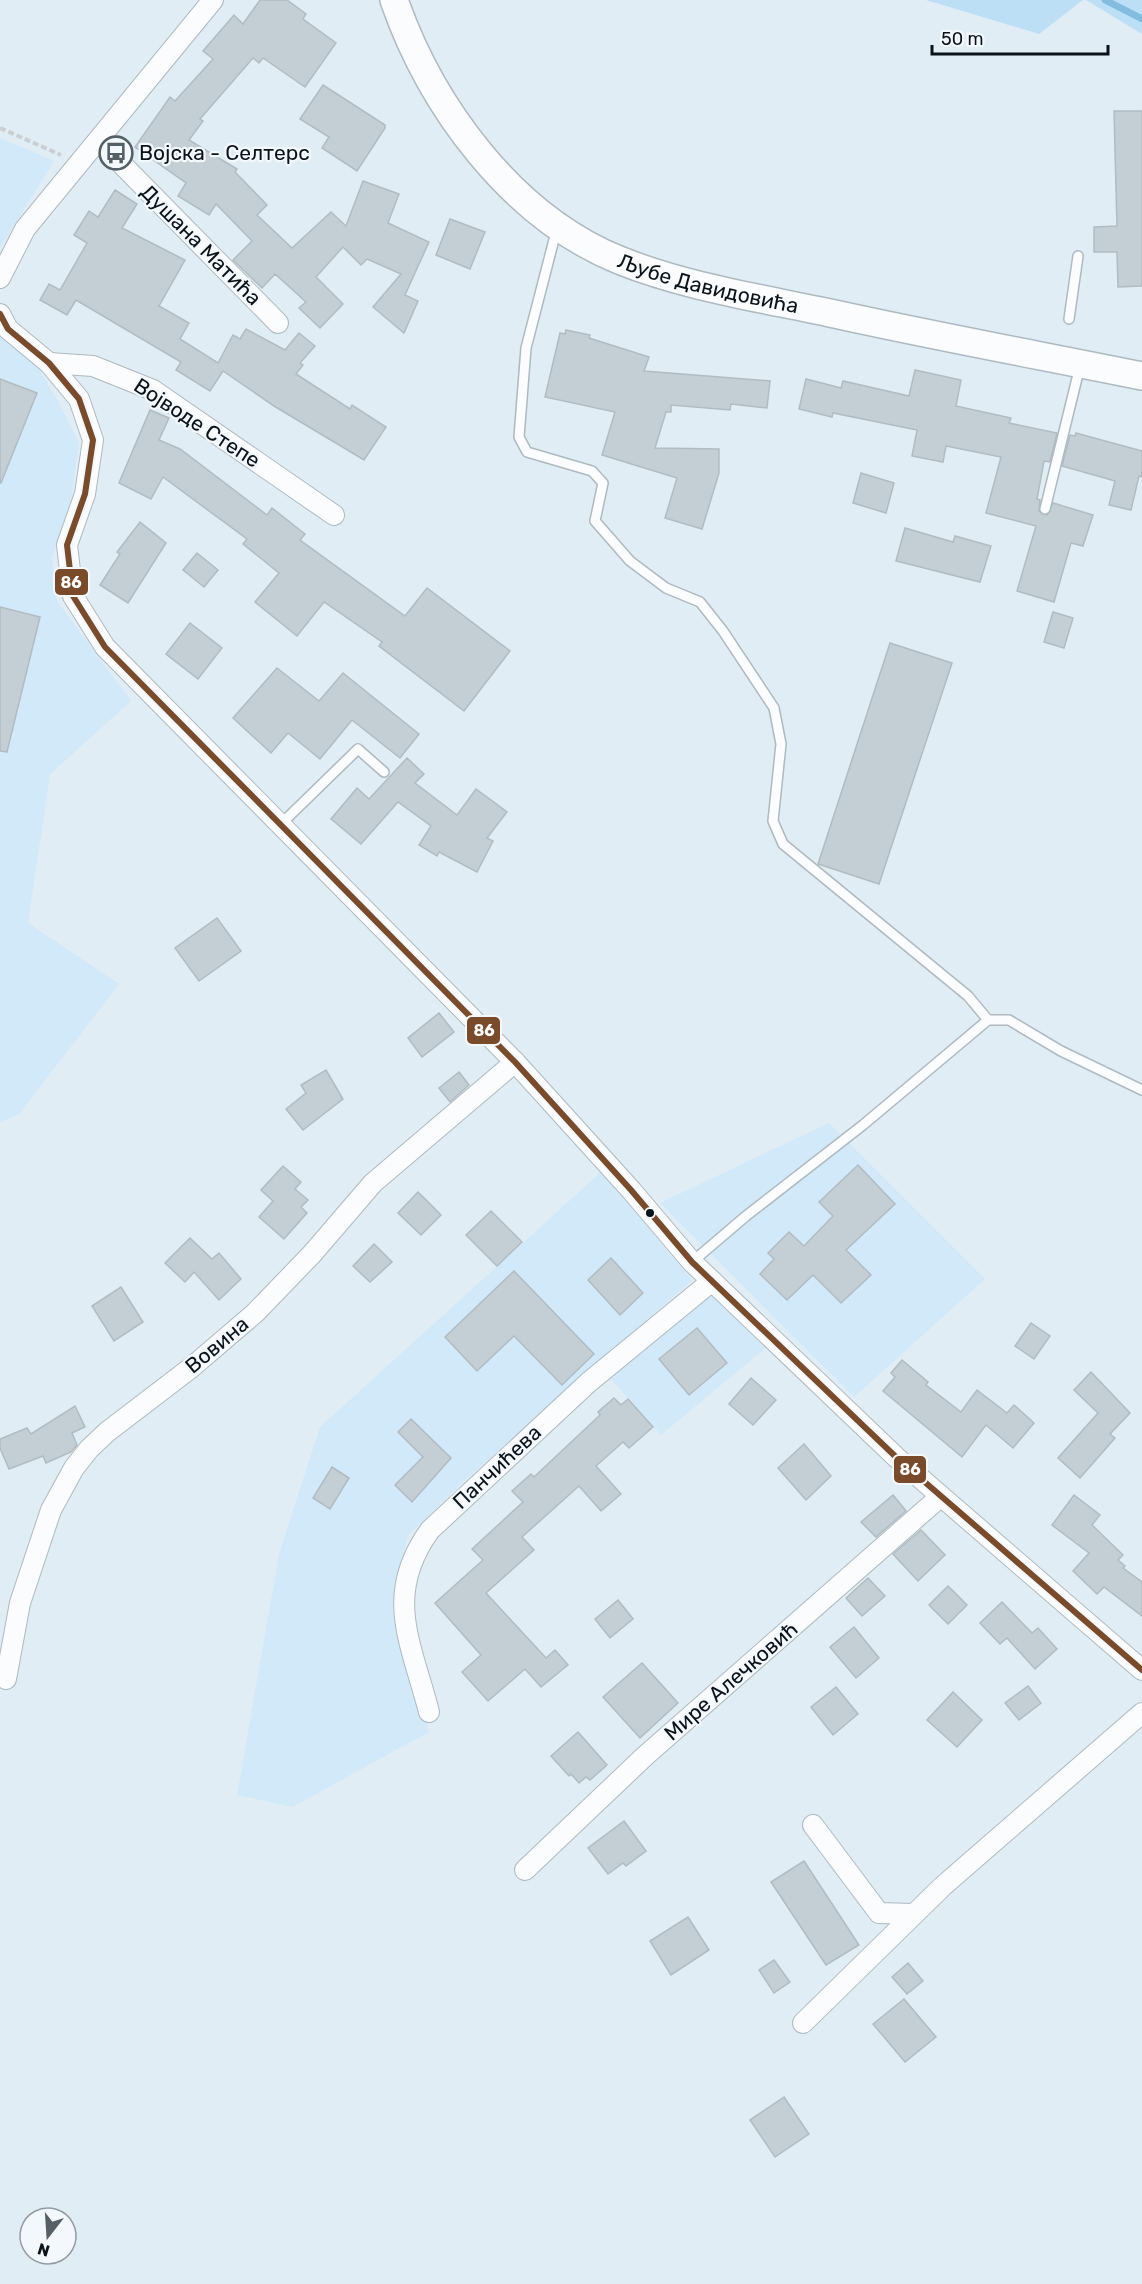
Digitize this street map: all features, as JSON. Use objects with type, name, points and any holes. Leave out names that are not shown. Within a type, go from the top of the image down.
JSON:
[{"type":"main road","name":"Љубе Давидовића","points":[[393,0],[419,62],[456,122],[499,174],[558,224],[604,253],[672,277],[899,328],[1142,376]]},
{"type":"street","points":[[0,278],[25,228],[81,163],[213,0]]},
{"type":"street","name":"Душана Матића","points":[[99,141],[278,323]]},
{"type":"street","points":[[0,314],[8,329],[49,363],[79,399],[93,440],[85,494],[68,544],[73,596],[105,647],[514,1062],[631,1190],[692,1262],[940,1497],[1142,1670]]},
{"type":"street","name":"Војводе Степе","points":[[49,363],[93,366],[153,390],[334,514]]},
{"type":"street","name":"Вовина","points":[[6,1679],[20,1603],[51,1510],[74,1468],[89,1449],[107,1432],[192,1367],[255,1313],[312,1254],[373,1184],[514,1062]]},
{"type":"street","name":"Панчићева","points":[[429,1712],[402,1606],[406,1576],[419,1545],[430,1530],[589,1382],[712,1281]]},
{"type":"street","name":"Мире Алечковић","points":[[525,1870],[645,1756],[940,1497]]},
{"type":"street","points":[[803,2023],[913,1914],[1142,1713]]},
{"type":"street","points":[[813,1825],[879,1913],[913,1914]]},
{"type":"lane","points":[[558,224],[526,348],[519,437],[527,452],[592,471],[603,483],[595,521],[639,568],[666,588],[700,602],[723,631],[774,708],[781,744],[772,821],[783,844],[968,996],[988,1020]]},
{"type":"lane","points":[[1069,319],[1078,256]]},
{"type":"lane","points":[[1045,510],[1080,364]]},
{"type":"lane","points":[[280,825],[358,749],[384,772]]},
{"type":"lane","points":[[692,1262],[755,1209],[863,1125],[988,1020],[1009,1020],[1061,1051],[1142,1090]]},
{"type":"path","points":[[0,128],[81,163]]},
{"type":"shaded area","points":[[926,0],[1083,0],[1039,34]]},
{"type":"shaded area","points":[[1086,0],[1142,0],[1142,34]]},
{"type":"shaded area","points":[[0,138],[54,161],[0,248]]},
{"type":"shaded area","points":[[0,335],[31,356],[58,401],[79,443],[71,501],[52,558],[57,601],[131,701],[50,774],[28,923],[119,984],[19,1114],[0,1122]]},
{"type":"shaded area","points":[[829,1123],[985,1279],[854,1397],[660,1203]]},
{"type":"shaded area","points":[[601,1172],[692,1280],[463,1482],[408,1536],[396,1580],[398,1614],[429,1732],[292,1807],[237,1795],[279,1554],[320,1427]]},
{"type":"shaded area","points":[[712,1291],[768,1346],[661,1435],[606,1374]]},
{"type":"building","points":[[260,0],[287,0],[306,14],[303,19],[336,43],[305,87],[263,58],[259,63],[253,58],[200,119],[203,121],[189,140],[237,169],[235,172],[267,205],[257,215],[292,248],[331,212],[346,226],[363,181],[399,194],[388,223],[429,242],[405,295],[418,301],[404,333],[373,307],[401,274],[367,259],[361,265],[343,247],[316,277],[343,304],[320,328],[299,308],[306,302],[275,274],[262,288],[233,260],[252,241],[216,204],[209,215],[178,196],[186,183],[135,147],[170,97],[175,101],[213,59],[203,51],[234,15],[243,24]]},
{"type":"building","points":[[323,85],[385,125],[357,171],[322,148],[329,137],[300,119]]},
{"type":"building","points":[[1114,111],[1142,111],[1142,286],[1118,287],[1117,252],[1094,252],[1094,227],[1117,226]]},
{"type":"building","points":[[115,190],[137,204],[122,228],[185,260],[159,306],[189,323],[180,339],[218,363],[233,335],[240,339],[246,329],[285,350],[299,333],[315,346],[300,363],[303,365],[296,374],[350,409],[352,405],[386,427],[364,460],[274,406],[223,371],[210,391],[176,370],[181,362],[76,300],[67,315],[40,300],[49,284],[60,290],[87,243],[74,235],[89,211],[98,217]]},
{"type":"building","points":[[450,219],[485,232],[470,269],[436,255]]},
{"type":"building","points":[[566,330],[590,335],[589,338],[649,357],[644,371],[770,381],[767,408],[731,404],[730,410],[671,405],[671,412],[666,412],[655,448],[719,449],[719,473],[702,529],[665,518],[677,478],[602,455],[615,412],[545,397],[560,333],[565,334]]},
{"type":"building","points":[[915,370],[961,380],[956,406],[1011,418],[1009,423],[1057,433],[1050,462],[1044,461],[1037,499],[1040,500],[1039,511],[1047,515],[1053,503],[1093,515],[1083,546],[1071,543],[1054,602],[1017,591],[1036,526],[986,513],[1001,457],[946,446],[943,462],[912,456],[917,430],[833,413],[832,417],[799,409],[806,379],[841,388],[843,381],[909,396]]},
{"type":"building","points":[[0,379],[37,393],[1,483],[0,483]]},
{"type":"building","points":[[150,410],[169,418],[159,440],[180,449],[267,515],[272,508],[305,534],[300,540],[405,616],[427,588],[510,651],[464,711],[379,646],[382,642],[324,602],[297,636],[255,602],[279,573],[243,544],[247,539],[163,477],[151,499],[119,483]]},
{"type":"building","points":[[1076,433],[1142,451],[1142,477],[1139,476],[1131,510],[1109,505],[1115,481],[1062,466],[1070,435],[1075,436]]},
{"type":"building","points":[[861,473],[894,483],[886,513],[853,503]]},
{"type":"building","points":[[140,522],[166,543],[128,603],[100,585],[120,554],[117,552]]},
{"type":"building","points":[[905,528],[953,542],[955,536],[991,546],[980,582],[896,561]]},
{"type":"building","points":[[197,553],[218,570],[204,587],[183,570]]},
{"type":"building","points":[[0,607],[40,617],[7,752],[0,751]]},
{"type":"building","points":[[1053,612],[1073,618],[1064,648],[1044,642]]},
{"type":"building","points":[[190,623],[222,648],[198,679],[166,654]]},
{"type":"building","points":[[890,643],[952,663],[879,884],[818,864]]},
{"type":"building","points":[[277,668],[319,701],[343,673],[419,734],[400,758],[352,720],[320,759],[288,733],[271,753],[233,718]]},
{"type":"building","points":[[407,758],[424,774],[415,783],[457,815],[476,789],[507,812],[487,838],[493,841],[477,872],[439,852],[437,856],[419,845],[431,826],[398,802],[361,844],[331,819],[357,788],[369,799]]},
{"type":"building","points":[[217,918],[241,951],[199,981],[175,948]]},
{"type":"building","points":[[439,1013],[454,1032],[422,1057],[408,1038]]},
{"type":"building","points":[[326,1070],[343,1099],[303,1130],[286,1109],[306,1093],[301,1085]]},
{"type":"building","points":[[459,1072],[469,1085],[450,1102],[439,1088]]},
{"type":"building","points":[[858,1165],[895,1204],[846,1250],[871,1275],[841,1303],[813,1275],[787,1300],[760,1274],[774,1259],[768,1253],[789,1232],[804,1246],[833,1216],[819,1202]]},
{"type":"building","points":[[283,1166],[301,1182],[295,1189],[308,1200],[301,1207],[307,1213],[284,1239],[259,1217],[273,1201],[261,1190]]},
{"type":"building","points":[[418,1192],[441,1215],[421,1235],[398,1213]]},
{"type":"building","points":[[491,1211],[522,1242],[497,1266],[466,1235]]},
{"type":"building","points":[[190,1238],[212,1259],[219,1253],[241,1279],[219,1300],[194,1272],[185,1282],[165,1263]]},
{"type":"building","points":[[374,1244],[392,1262],[370,1282],[353,1266]]},
{"type":"building","points":[[611,1258],[643,1293],[620,1315],[588,1280]]},
{"type":"building","points":[[514,1271],[594,1354],[562,1385],[514,1336],[477,1371],[445,1337]]},
{"type":"building","points":[[121,1287],[143,1322],[114,1341],[92,1306]]},
{"type":"building","points":[[1031,1323],[1050,1336],[1034,1359],[1015,1346]]},
{"type":"building","points":[[697,1328],[727,1363],[689,1395],[659,1359]]},
{"type":"building","points":[[902,1360],[928,1382],[926,1385],[961,1412],[977,1390],[1007,1413],[1014,1405],[1034,1423],[1013,1448],[986,1425],[962,1457],[883,1391],[895,1377],[891,1373]]},
{"type":"building","points":[[1091,1372],[1130,1413],[1110,1434],[1115,1438],[1080,1478],[1058,1458],[1098,1413],[1074,1390]]},
{"type":"building","points":[[751,1378],[776,1400],[753,1425],[729,1404]]},
{"type":"building","points":[[614,1398],[621,1405],[628,1399],[653,1427],[629,1448],[623,1442],[596,1466],[621,1494],[601,1511],[579,1486],[522,1537],[534,1550],[486,1593],[546,1658],[555,1650],[568,1665],[541,1687],[525,1669],[488,1701],[462,1672],[481,1655],[435,1603],[483,1560],[472,1549],[523,1502],[512,1491],[531,1474],[534,1477],[600,1415],[598,1412]]},
{"type":"building","points":[[75,1406],[85,1427],[72,1433],[77,1445],[71,1452],[46,1463],[43,1456],[9,1469],[0,1448],[0,1439],[27,1428],[31,1434]]},
{"type":"building","points":[[411,1419],[451,1458],[412,1502],[395,1485],[423,1457],[398,1432]]},
{"type":"building","points":[[804,1444],[831,1476],[806,1500],[778,1468]]},
{"type":"building","points":[[332,1467],[349,1478],[330,1509],[313,1498]]},
{"type":"building","points":[[893,1495],[906,1511],[876,1537],[861,1522]]},
{"type":"building","points":[[1074,1495],[1100,1515],[1092,1525],[1123,1555],[1118,1560],[1125,1566],[1123,1568],[1142,1582],[1142,1616],[1104,1587],[1097,1594],[1073,1571],[1089,1553],[1052,1525]]},
{"type":"building","points":[[921,1530],[945,1555],[918,1581],[893,1554]]},
{"type":"building","points":[[868,1578],[885,1596],[862,1616],[846,1598]]},
{"type":"building","points":[[948,1586],[967,1605],[948,1624],[929,1605]]},
{"type":"building","points":[[618,1600],[633,1619],[610,1638],[595,1619]]},
{"type":"building","points":[[1002,1602],[1032,1633],[1038,1628],[1057,1649],[1035,1669],[1007,1638],[1000,1644],[980,1623]]},
{"type":"building","points":[[854,1627],[879,1658],[856,1678],[830,1647]]},
{"type":"building","points":[[642,1663],[678,1703],[640,1738],[603,1697]]},
{"type":"building","points":[[1028,1686],[1041,1703],[1019,1720],[1005,1703]]},
{"type":"building","points":[[836,1687],[858,1714],[833,1735],[811,1707]]},
{"type":"building","points":[[953,1692],[982,1720],[957,1747],[927,1720]]},
{"type":"building","points":[[578,1732],[607,1765],[590,1780],[586,1777],[579,1783],[571,1774],[569,1776],[551,1756]]},
{"type":"building","points":[[624,1821],[646,1851],[626,1866],[623,1863],[608,1874],[588,1848]]},
{"type":"building","points":[[804,1861],[859,1945],[826,1965],[771,1882]]},
{"type":"building","points":[[688,1917],[709,1950],[671,1975],[650,1941]]},
{"type":"building","points":[[774,1960],[790,1982],[774,1993],[759,1970]]},
{"type":"building","points":[[908,1963],[923,1981],[907,1994],[892,1977]]},
{"type":"building","points":[[904,1999],[936,2037],[905,2062],[873,2024]]},
{"type":"building","points":[[784,2097],[809,2134],[775,2157],[750,2120]]},
{"type":"waterway","points":[[1105,0],[1142,19]]},
{"type":"transit line","name":"86","points":[[0,314],[8,329],[49,363],[79,399],[93,440],[85,494],[67,545],[73,596],[105,647],[515,1062],[631,1190],[692,1262],[897,1458],[1142,1670]]},
{"type":"place","name":"Војска - Селтерс","points":[[116,153]]}]
